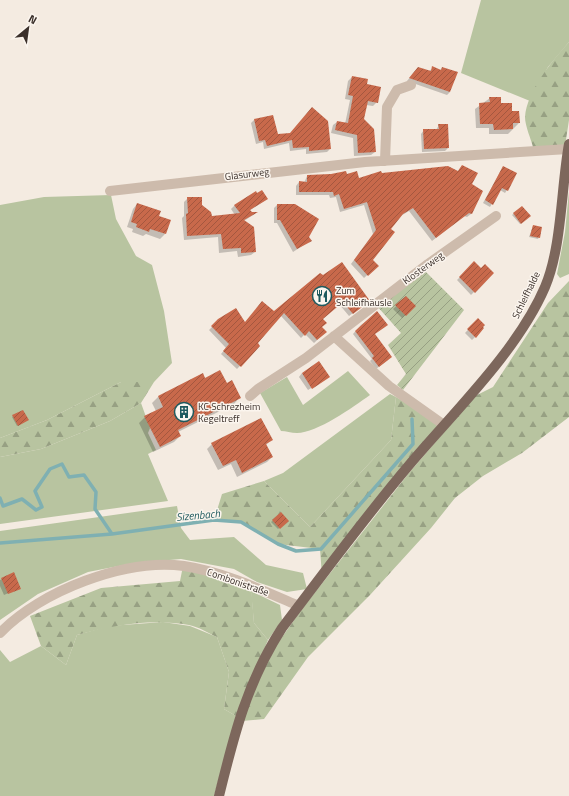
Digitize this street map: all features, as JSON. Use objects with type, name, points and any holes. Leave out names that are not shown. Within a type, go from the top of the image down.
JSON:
[{"type":"main road","name":"Schleifhalde","points":[[219,796],[232,741],[245,699],[265,655],[299,606],[404,471],[492,369],[528,322],[545,286],[553,264],[569,147]]},
{"type":"street","points":[[385,161],[385,115],[387,107],[397,90],[411,85]]},
{"type":"street","name":"Glasurweg","points":[[110,191],[280,170],[569,147]]},
{"type":"street","name":"Klosterweg","points":[[250,396],[258,388],[306,358],[422,268],[496,216]]},
{"type":"street","points":[[334,336],[389,386],[444,425]]},
{"type":"street","name":"Combonistraße","points":[[0,633],[12,621],[42,600],[91,579],[137,567],[183,566],[217,573],[251,585],[299,606]]},
{"type":"green space","points":[[481,0],[569,0],[569,42],[548,67],[530,101],[461,73]]},
{"type":"green space","points":[[569,42],[569,120],[565,146],[533,147],[525,121],[530,97],[541,77]]},
{"type":"green space","points":[[569,191],[569,274],[560,278],[557,274],[565,232]]},
{"type":"green space","points":[[111,195],[116,219],[136,256],[152,265],[164,311],[172,363],[154,382],[121,382],[47,420],[0,438],[0,205],[44,197]]},
{"type":"green space","points":[[424,270],[464,310],[403,390],[397,385],[406,374],[388,345],[401,333],[376,305]]},
{"type":"green space","points":[[569,281],[569,417],[522,453],[483,476],[455,498],[431,528],[370,595],[308,657],[264,719],[242,721],[268,657],[302,609],[409,473],[475,396],[493,387],[548,303]]},
{"type":"green space","points":[[348,371],[370,395],[335,418],[305,432],[297,433],[281,431],[260,393],[287,377],[303,405]]},
{"type":"green space","points":[[121,382],[154,382],[141,403],[110,421],[41,449],[0,457],[0,438],[47,420]]},
{"type":"green space","points":[[390,394],[396,397],[391,440],[310,527],[264,481],[283,473]]},
{"type":"green space","points":[[396,397],[444,425],[322,576],[320,549],[278,544],[241,522],[214,520],[222,494],[264,481],[310,527],[391,440]]},
{"type":"green space","points":[[141,403],[150,428],[148,433],[156,450],[148,454],[168,501],[0,524],[0,457],[41,449],[110,421]]},
{"type":"green space","points":[[177,506],[181,528],[190,540],[234,537],[266,565],[303,573],[307,589],[287,592],[257,582],[234,569],[181,559],[134,563],[88,572],[38,594],[0,620],[0,531]]},
{"type":"green space","points":[[183,566],[251,585],[254,623],[268,640],[236,716],[224,709],[229,672],[217,637],[196,627],[175,623],[147,622],[104,628],[77,635],[66,665],[41,646],[30,616],[101,588],[180,581]]},
{"type":"green space","points":[[251,591],[280,605],[282,620],[268,640],[254,623]]},
{"type":"green space","points":[[163,622],[190,626],[217,637],[229,672],[224,709],[236,716],[214,796],[0,796],[0,650],[10,662],[41,646],[66,665],[77,635],[109,626]]},
{"type":"building","points":[[432,66],[441,70],[442,67],[458,72],[450,92],[409,78],[418,67],[431,71]]},
{"type":"building","points":[[352,76],[368,79],[367,84],[381,87],[378,103],[368,101],[364,119],[374,129],[376,152],[358,153],[357,135],[335,130],[337,121],[348,123],[353,96],[348,95]]},
{"type":"building","points":[[489,97],[501,97],[501,103],[512,103],[512,111],[519,111],[520,123],[513,123],[513,129],[494,130],[493,124],[480,124],[479,103],[490,102]]},
{"type":"building","points":[[312,107],[328,121],[331,149],[309,151],[309,147],[293,148],[292,140],[267,146],[265,140],[259,141],[254,119],[273,115],[278,134],[290,133]]},
{"type":"building","points":[[438,124],[448,124],[449,148],[424,149],[423,129],[439,129]]},
{"type":"building","points":[[462,165],[478,173],[472,184],[483,191],[472,214],[469,213],[436,238],[413,208],[403,214],[391,229],[395,232],[373,260],[379,266],[368,276],[354,260],[376,230],[367,202],[344,209],[339,194],[334,196],[333,192],[299,192],[299,181],[307,182],[307,175],[331,174],[346,171],[347,174],[357,171],[359,178],[381,171],[382,173],[448,166],[458,171]]},
{"type":"building","points":[[503,166],[517,173],[508,191],[502,188],[493,205],[485,200]]},
{"type":"building","points":[[262,190],[268,199],[250,210],[252,212],[258,212],[244,220],[254,227],[256,252],[241,253],[241,248],[223,249],[221,234],[187,236],[187,197],[202,197],[202,205],[211,212],[212,216],[240,213],[234,205],[256,191],[257,193]]},
{"type":"building","points":[[137,203],[161,211],[159,216],[171,220],[166,234],[150,229],[149,232],[136,227],[137,224],[131,222]]},
{"type":"building","points":[[277,204],[295,204],[319,219],[309,237],[312,241],[297,249],[280,220],[277,220]]},
{"type":"building","points":[[522,206],[531,216],[521,224],[513,213]]},
{"type":"building","points":[[533,225],[542,227],[540,238],[530,236]]},
{"type":"building","points":[[474,261],[481,268],[485,264],[494,273],[475,293],[459,277]]},
{"type":"building","points":[[342,262],[370,301],[353,314],[343,302],[323,319],[327,323],[322,327],[327,332],[317,340],[309,331],[305,336],[284,313],[258,343],[260,346],[241,367],[223,351],[229,344],[211,326],[218,319],[236,308],[245,322],[262,301],[274,311],[320,273],[323,275]]},
{"type":"building","points":[[406,296],[416,306],[406,316],[395,305]]},
{"type":"building","points":[[377,311],[388,325],[375,334],[392,357],[379,367],[372,358],[374,356],[355,331]]},
{"type":"building","points":[[478,318],[485,325],[476,338],[467,329]]},
{"type":"building","points":[[319,361],[330,377],[312,389],[302,373]]},
{"type":"building","name":"KC Schrezheim Kegeltreff","points":[[220,370],[227,383],[232,380],[241,398],[178,430],[181,436],[160,447],[144,416],[163,407],[158,396],[203,373],[205,378]]},
{"type":"building","points":[[23,410],[29,420],[18,426],[12,415]]},
{"type":"building","points":[[261,418],[273,440],[266,444],[273,457],[242,473],[236,460],[223,466],[211,443]]},
{"type":"building","points":[[281,512],[289,521],[280,529],[272,520]]},
{"type":"building","points":[[14,572],[21,589],[8,594],[1,578]]},
{"type":"waterway","name":"Sizenbach","points":[[0,498],[3,506],[22,499],[36,510],[42,507],[35,491],[50,469],[62,464],[69,477],[84,475],[96,492],[95,509],[112,534],[214,520],[241,522],[278,544],[296,551],[321,549],[413,444],[412,419]]},
{"type":"waterway","points":[[0,543],[112,534]]},
{"type":"place","name":"Zum Schleifhäusle","points":[[322,296]]},
{"type":"place","name":"KC Schrezheim Kegeltreff","points":[[184,412]]}]
